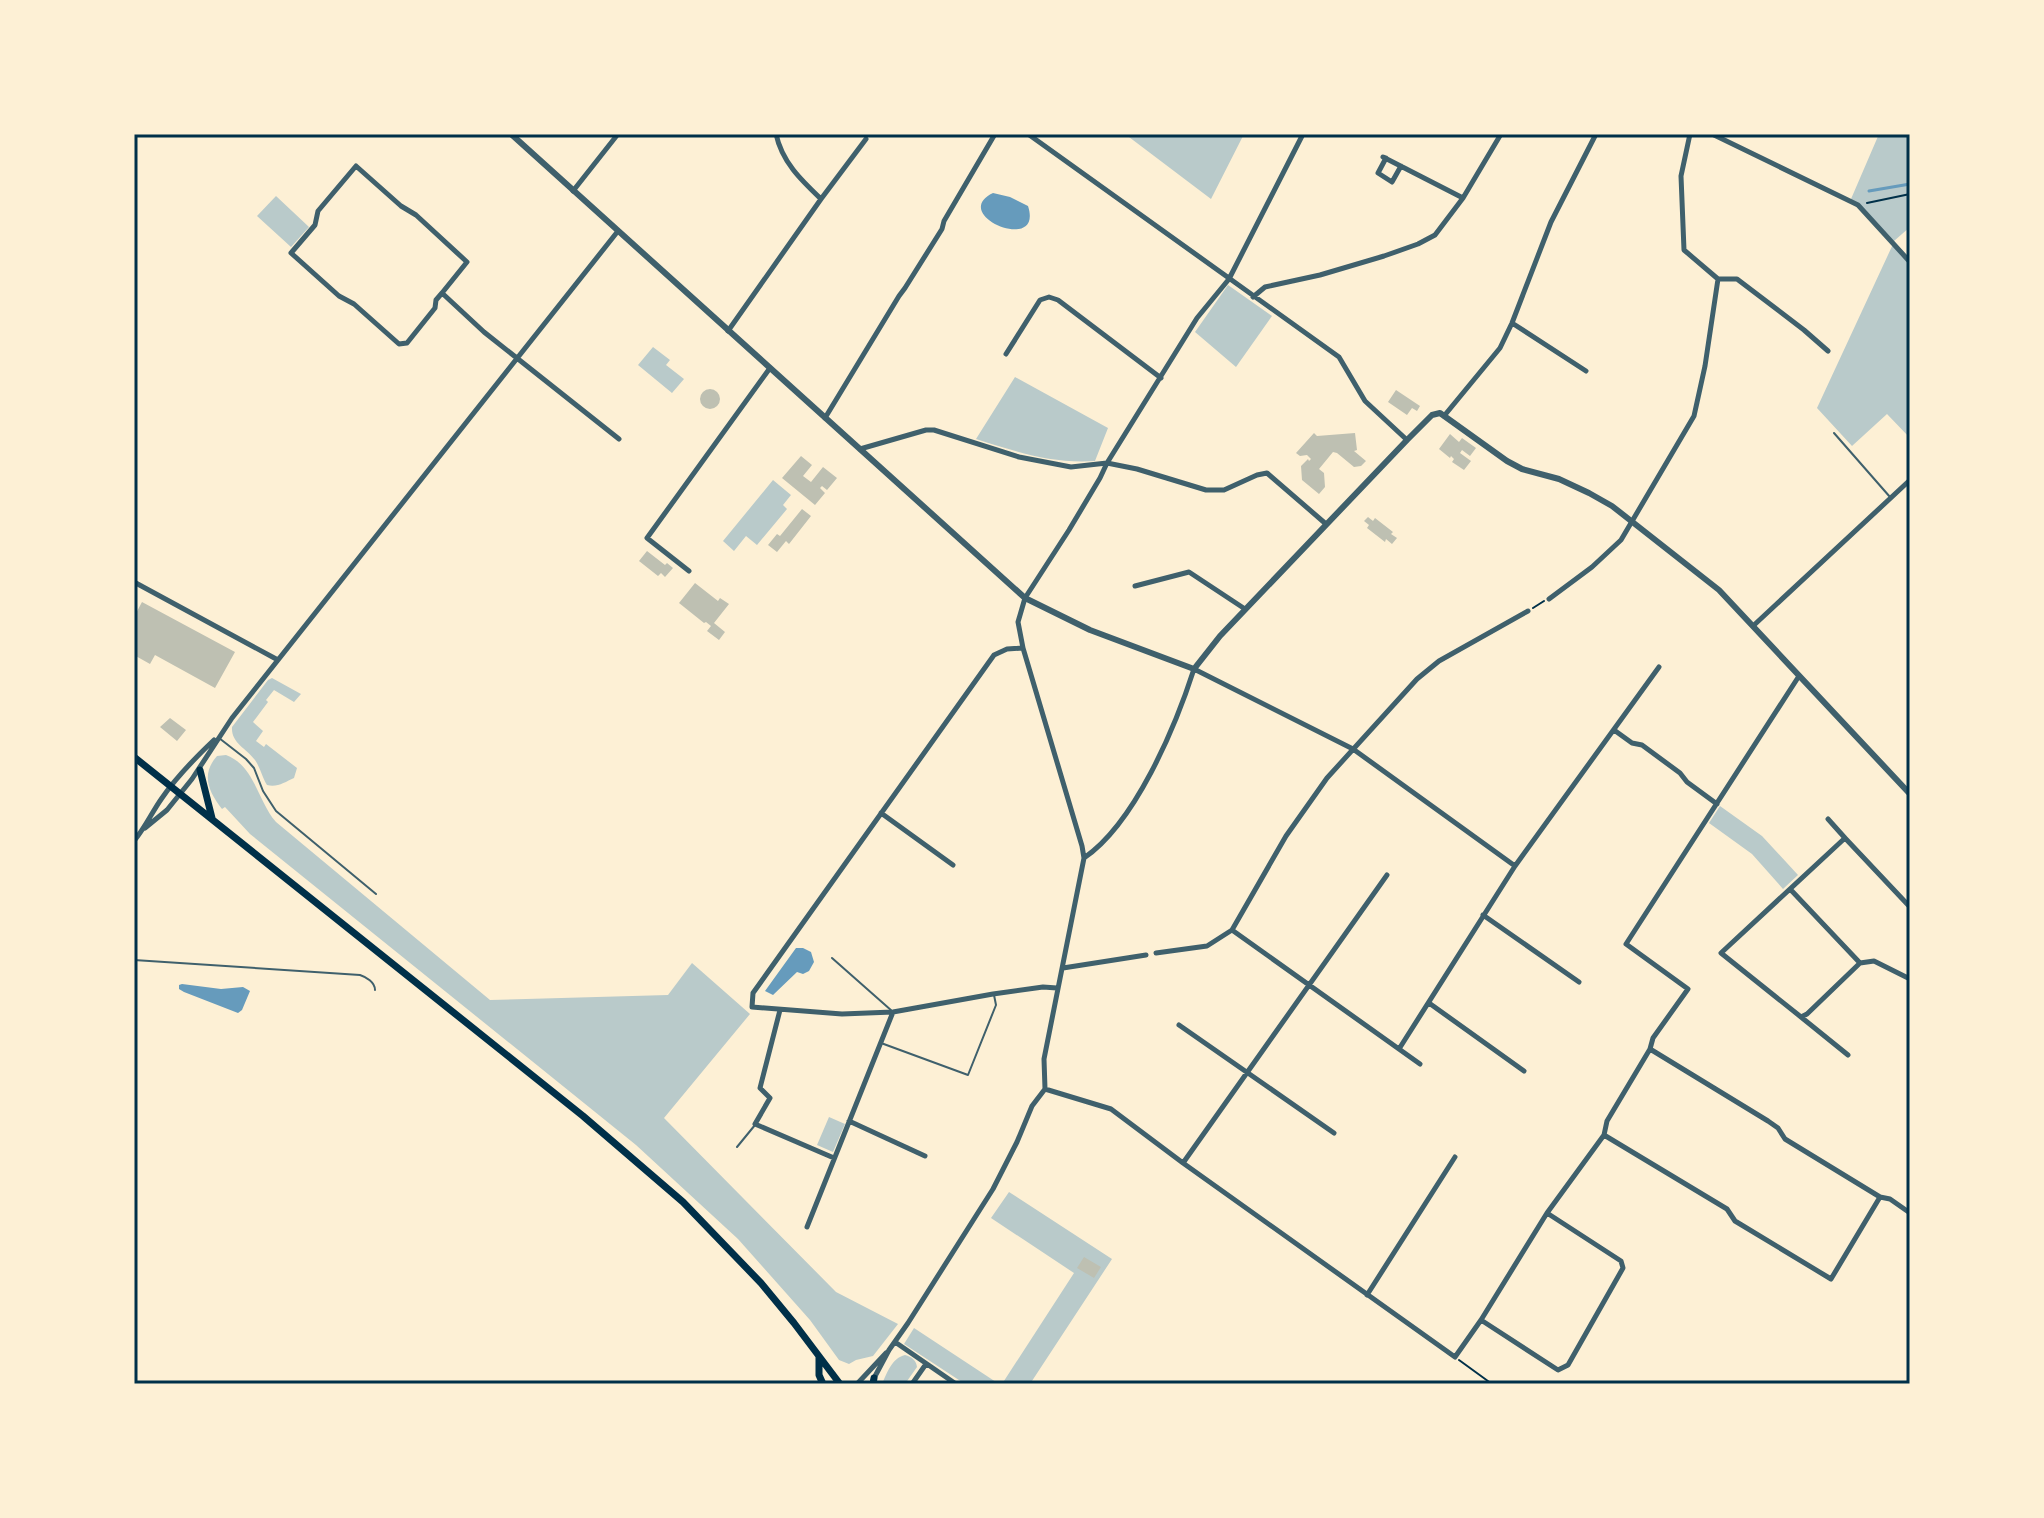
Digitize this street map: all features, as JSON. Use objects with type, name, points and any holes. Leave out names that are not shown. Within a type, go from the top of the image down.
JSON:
[{"type":"main road","points":[[134,757],[583,1116],[673,1193],[761,1283],[840,1384]]},
{"type":"main road","points":[[200,770],[212,820]]},
{"type":"main road","points":[[818,1355],[819,1375],[823,1384]]},
{"type":"street","points":[[511,134],[1025,598],[1090,630],[1194,669],[1353,749],[1515,866]]},
{"type":"street","points":[[573,191],[618,134]]},
{"type":"street","points":[[776,134],[780,150],[798,177],[821,199]]},
{"type":"street","points":[[825,418],[942,229],[995,134]]},
{"type":"street","points":[[1028,134],[1339,357],[1365,401],[1407,440]]},
{"type":"street","points":[[857,1384],[895,1342],[986,1202],[1032,1106],[1045,1089],[1044,1059],[1084,858],[1023,648],[1018,622],[1025,598],[1197,318],[1229,279],[1303,134]]},
{"type":"street","points":[[1253,297],[1265,287],[1384,256],[1435,235],[1463,198],[1501,134]]},
{"type":"street","points":[[1444,416],[1500,348],[1551,222],[1596,134]]},
{"type":"street","points":[[1690,134],[1681,176],[1684,250],[1718,279],[1737,279],[1828,351]]},
{"type":"street","points":[[1712,134],[1858,205],[1910,262]]},
{"type":"street","points":[[728,331],[866,139]]},
{"type":"street","points":[[1401,166],[1392,182],[1378,173],[1384,158],[1401,166],[1463,198]]},
{"type":"street","points":[[356,166],[467,262],[442,293],[436,300],[435,308],[407,343],[399,344],[291,253],[315,225],[318,211],[356,166]]},
{"type":"street","points":[[145,828],[167,810],[200,770],[218,737],[618,231]]},
{"type":"street","points":[[1549,599],[1592,567],[1621,540],[1694,416],[1718,279]]},
{"type":"street","points":[[442,293],[484,332],[619,439]]},
{"type":"street","points":[[1006,354],[1040,300],[1049,297],[1058,300],[1161,378]]},
{"type":"street","points":[[1512,323],[1586,371]]},
{"type":"street","points":[[689,571],[647,538],[770,368]]},
{"type":"street","points":[[1084,858],[1098,848],[1132,804],[1170,732],[1194,669],[1220,636],[1407,440],[1432,415],[1440,413],[1507,461],[1589,493],[1632,521],[1719,590],[1910,794]]},
{"type":"street","points":[[859,449],[934,430],[1019,457],[1071,467],[1107,463],[1206,490],[1224,490],[1267,473],[1326,524]]},
{"type":"street","points":[[1753,626],[1910,480]]},
{"type":"street","points":[[1135,586],[1189,572],[1245,609]]},
{"type":"street","points":[[134,582],[278,660]]},
{"type":"street","points":[[1156,953],[1207,946],[1232,930],[1286,836],[1327,778],[1417,679],[1439,661],[1528,611]]},
{"type":"street","points":[[1023,648],[1007,649],[994,655],[753,993],[752,1007],[842,1014],[893,1012],[993,994],[1057,988]]},
{"type":"street","points":[[1399,1049],[1515,866],[1659,667]]},
{"type":"street","points":[[1045,1089],[1111,1109],[1455,1357],[1547,1213],[1604,1135],[1607,1121],[1650,1049],[1653,1038],[1688,989],[1626,944],[1799,676]]},
{"type":"street","points":[[1614,730],[1632,743],[1642,745],[1717,804]]},
{"type":"street","points":[[134,841],[170,786],[218,737]]},
{"type":"street","points":[[881,813],[953,865]]},
{"type":"street","points":[[1828,819],[1910,907]]},
{"type":"street","points":[[1845,838],[1721,953],[1848,1055]]},
{"type":"street","points":[[1183,1163],[1387,875]]},
{"type":"street","points":[[1790,889],[1860,963]]},
{"type":"street","points":[[1483,915],[1579,982]]},
{"type":"street","points":[[1232,930],[1420,1064]]},
{"type":"street","points":[[1063,968],[1146,955]]},
{"type":"street","points":[[1801,1017],[1860,963],[1874,961],[1910,979]]},
{"type":"street","points":[[1429,1003],[1524,1071]]},
{"type":"street","points":[[780,1010],[760,1088],[770,1098],[755,1124],[834,1158]]},
{"type":"street","points":[[807,1227],[893,1012]]},
{"type":"street","points":[[1179,1025],[1334,1133]]},
{"type":"street","points":[[1650,1049],[1768,1121],[1778,1128],[1785,1139],[1910,1213]]},
{"type":"street","points":[[849,1121],[925,1156]]},
{"type":"street","points":[[1604,1135],[1727,1209],[1735,1221],[1831,1279],[1880,1197]]},
{"type":"street","points":[[1367,1295],[1455,1157]]},
{"type":"street","points":[[1481,1320],[1558,1370],[1568,1365],[1623,1268],[1621,1261],[1547,1213]]},
{"type":"street","points":[[895,1342],[956,1384]]},
{"type":"street","points":[[873,1382],[889,1350]]},
{"type":"street","points":[[912,1384],[926,1364]]},
{"type":"lane","points":[[1834,433],[1891,498]]},
{"type":"lane","points":[[218,737],[254,768],[263,791],[276,811],[376,894]]},
{"type":"lane","points":[[832,958],[893,1012]]},
{"type":"lane","points":[[134,960],[360,975],[367,977],[375,990]]},
{"type":"lane","points":[[880,1042],[968,1075],[996,1005],[993,994]]},
{"type":"lane","points":[[737,1147],[755,1124]]},
{"type":"path","points":[[1858,205],[1910,194]]},
{"type":"path","points":[[1528,611],[1549,599]]},
{"type":"path","points":[[1455,1357],[1492,1384]]},
{"type":"shaded area","points":[[1125,134],[1244,134],[1211,199]]},
{"type":"shaded area","points":[[1879,134],[1910,134],[1910,227],[1894,241],[1910,259],[1910,438],[1887,414],[1852,446],[1817,408],[1894,242],[1851,199]]},
{"type":"shaded area","points":[[276,196],[309,227],[291,247],[257,216]]},
{"type":"shaded area","points":[[1228,285],[1272,316],[1236,367],[1195,332]]},
{"type":"shaded area","points":[[653,347],[670,360],[666,365],[684,379],[672,393],[638,365]]},
{"type":"shaded area","points":[[1015,377],[1108,428],[1095,461],[1050,459],[976,439]]},
{"type":"shaded area","points":[[773,480],[791,495],[783,505],[787,509],[757,545],[746,536],[734,551],[723,541]]},
{"type":"shaded area","points":[[272,678],[301,694],[294,702],[274,690],[253,722],[263,731],[256,741],[264,747],[266,744],[297,768],[294,778],[274,786],[267,785],[255,760],[232,733],[232,727]]},
{"type":"shaded area","points":[[226,755],[236,760],[250,775],[276,822],[490,1000],[668,995],[692,963],[750,1014],[664,1118],[836,1292],[898,1324],[873,1356],[849,1364],[839,1360],[810,1320],[738,1239],[636,1145],[250,834],[225,807],[222,809],[210,789],[208,776],[217,756]]},
{"type":"shaded area","points":[[1720,806],[1762,836],[1798,875],[1783,889],[1752,854],[1709,823]]},
{"type":"shaded area","points":[[829,1117],[845,1124],[833,1152],[817,1145]]},
{"type":"shaded area","points":[[1009,1192],[1112,1259],[1030,1384],[1002,1384],[1074,1273],[991,1218]]},
{"type":"shaded area","points":[[914,1328],[999,1384],[965,1384],[904,1344]]},
{"type":"shaded area","points":[[905,1355],[916,1362],[917,1367],[905,1384],[882,1384],[893,1363]]},
{"type":"water","points":[[993,193],[1028,206],[1029,220],[1023,228],[1012,229],[989,220],[982,211],[982,202]]},
{"type":"water","points":[[796,948],[811,952],[814,962],[809,971],[803,974],[797,972],[773,995],[765,991]]},
{"type":"water","points":[[182,984],[221,989],[243,987],[250,991],[238,1013],[184,992],[179,989]]},
{"type":"building","points":[[706,389],[714,389],[720,399],[714,409],[706,409],[700,403],[700,395]]},
{"type":"building","points":[[1396,390],[1420,406],[1417,411],[1412,408],[1407,415],[1388,402]]},
{"type":"building","points":[[1314,433],[1317,436],[1355,433],[1357,450],[1354,451],[1366,461],[1354,467],[1333,452],[1319,469],[1324,473],[1325,487],[1319,494],[1302,480],[1301,466],[1311,459],[1296,453]]},
{"type":"building","points":[[1450,434],[1459,442],[1462,438],[1476,448],[1470,456],[1462,450],[1460,453],[1471,461],[1464,470],[1439,449]]},
{"type":"building","points":[[801,456],[812,465],[803,476],[811,482],[823,467],[837,478],[827,490],[822,486],[820,488],[825,493],[815,505],[782,478]]},
{"type":"building","points":[[802,509],[811,516],[789,544],[786,541],[777,552],[768,545],[777,534],[780,536]]},
{"type":"building","points":[[1368,517],[1373,521],[1375,518],[1393,532],[1391,534],[1397,538],[1392,544],[1367,528],[1369,525],[1364,521]]},
{"type":"building","points":[[647,551],[673,568],[665,577],[661,573],[658,576],[639,561]]},
{"type":"building","points":[[695,583],[718,601],[720,598],[729,604],[714,623],[725,632],[719,640],[707,631],[711,626],[679,603]]},
{"type":"building","points":[[142,602],[235,652],[215,688],[155,655],[150,664],[134,655],[134,617]]},
{"type":"building","points":[[170,718],[186,730],[177,741],[160,727]]},
{"type":"building","points":[[1084,1257],[1101,1267],[1094,1278],[1077,1268]]},
{"type":"waterway","points":[[1869,191],[1910,184]]}]
